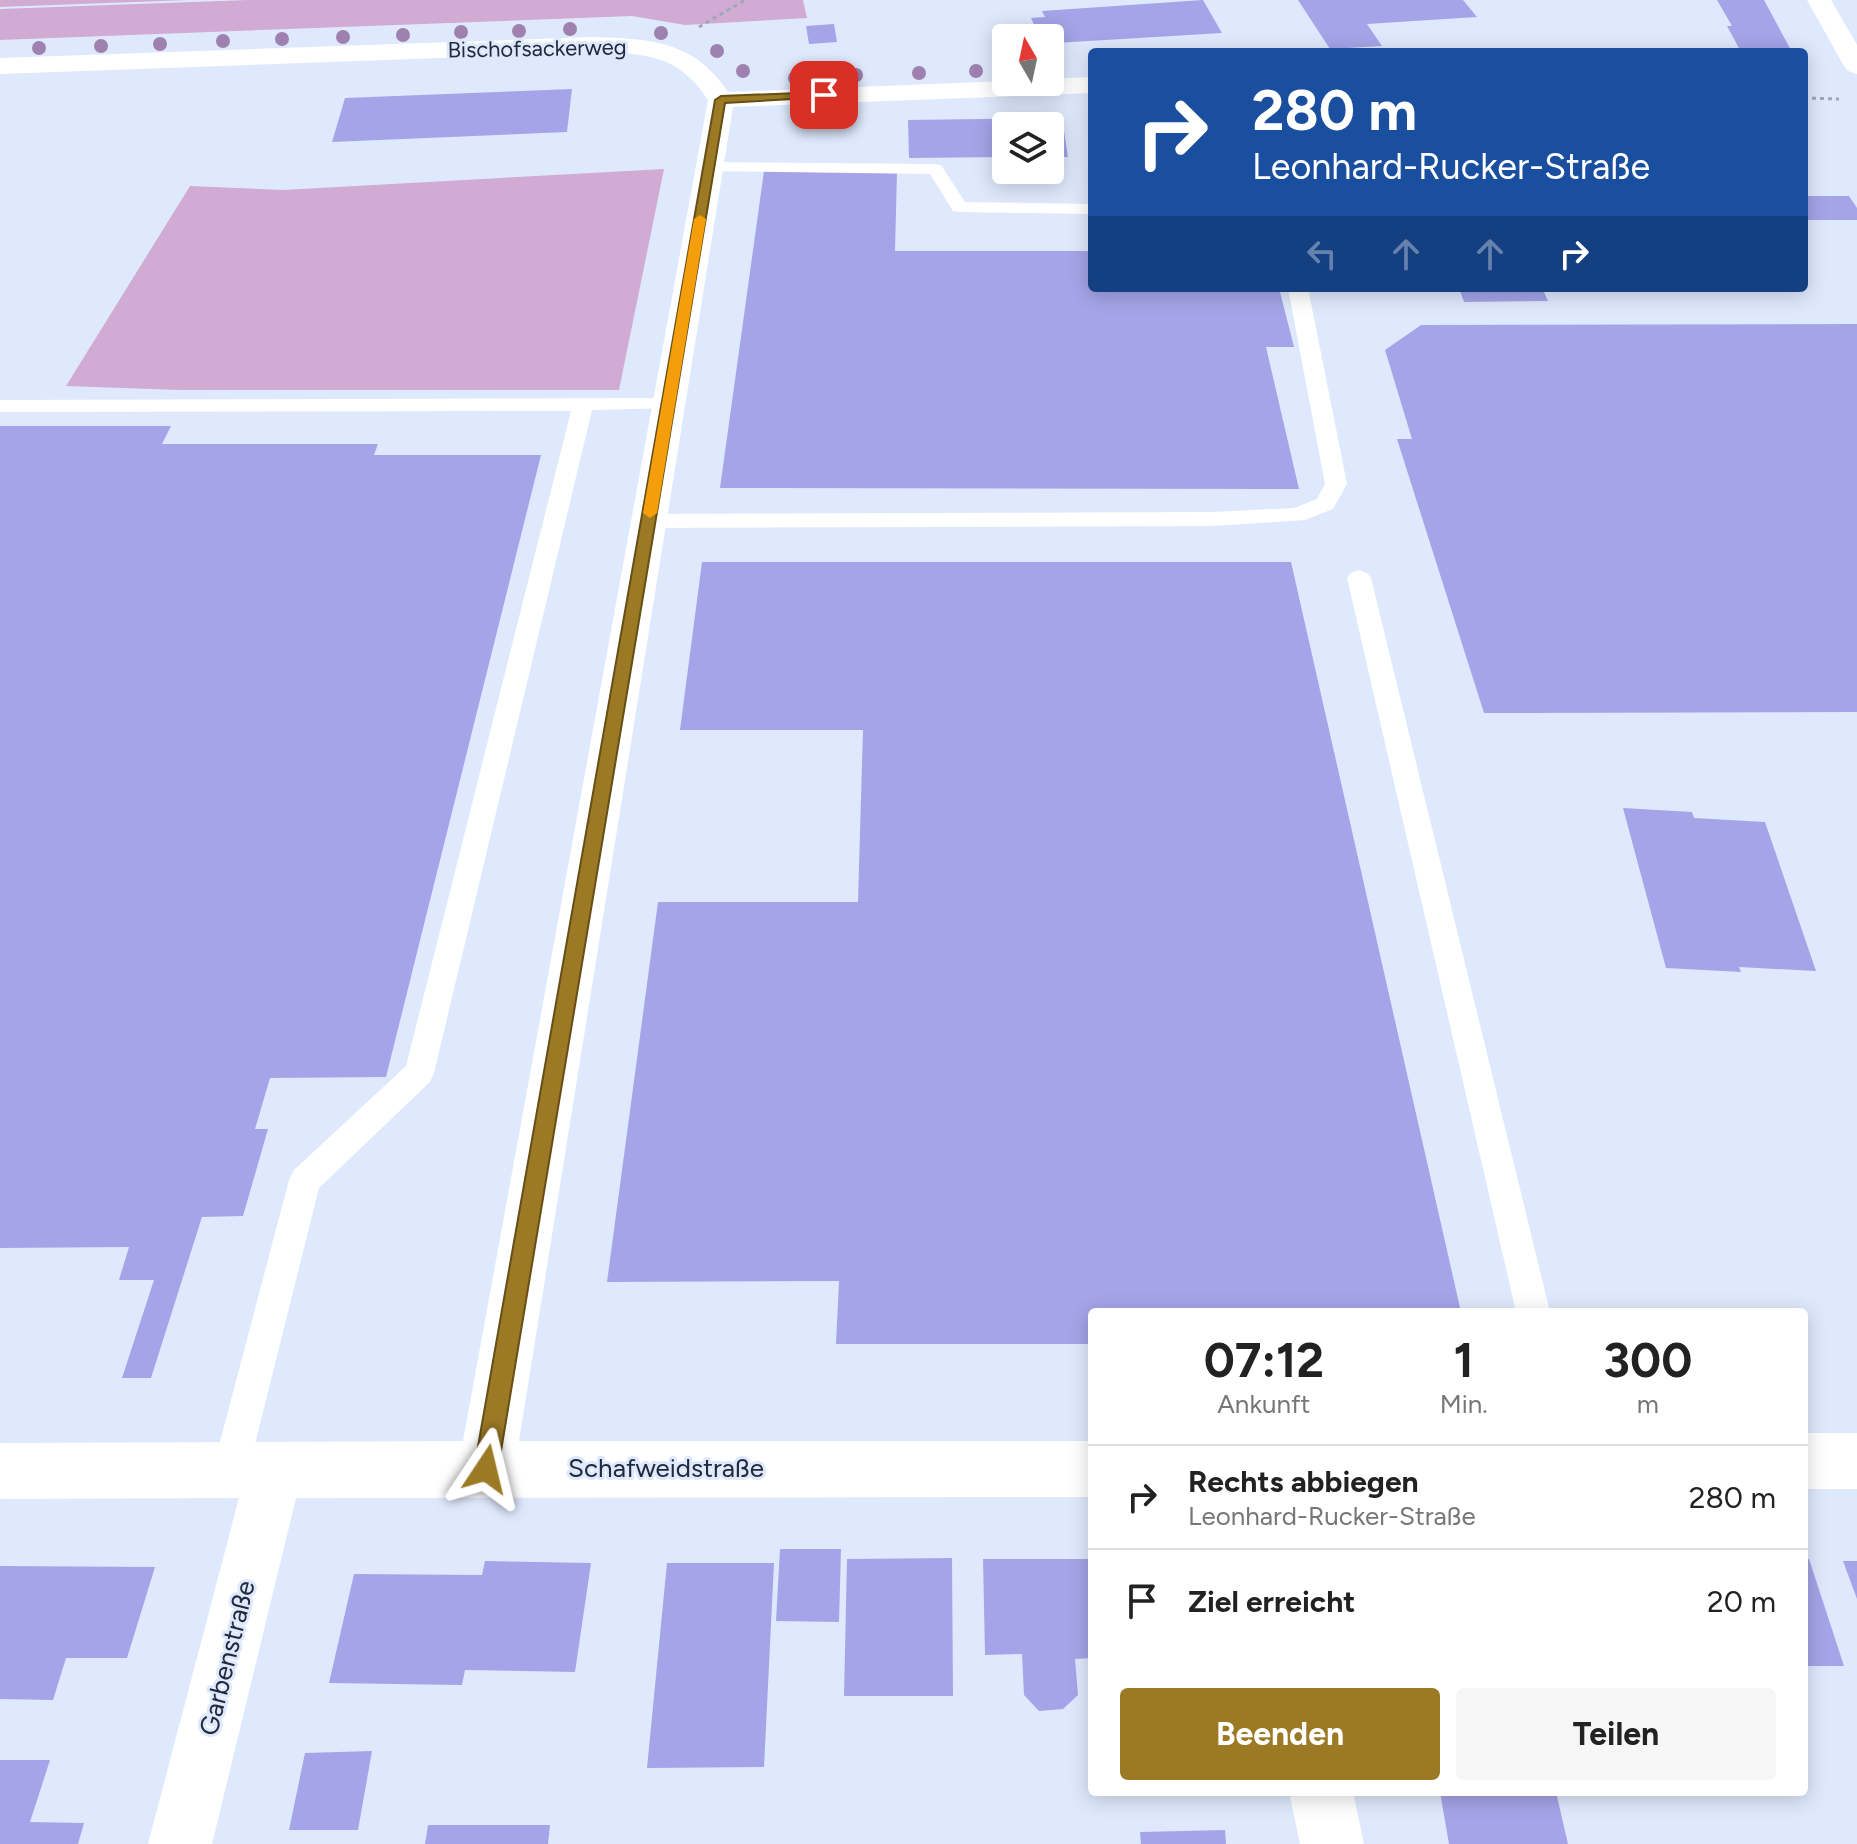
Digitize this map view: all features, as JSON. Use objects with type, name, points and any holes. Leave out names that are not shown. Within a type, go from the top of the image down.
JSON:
[{"type":"street","points":[[1826,10],[1857,22]]},
{"type":"street","points":[[1826,10],[1857,66]]},
{"type":"street","name":"Bischofsackerweg","points":[[0,66],[578,44],[622,45],[655,50],[698,68],[721,100]]},
{"type":"street","points":[[486,1469],[721,100],[1088,85]]},
{"type":"street","points":[[1808,1461],[1857,1461]]},
{"type":"street","name":"Schafweidstraße","points":[[0,1471],[1088,1469]]},
{"type":"street","name":"Garbenstraße","points":[[180,1844],[252,1472]]},
{"type":"street","points":[[1322,1796],[1332,1844]]},
{"type":"lane","points":[[709,167],[935,169],[959,207],[1088,209]]},
{"type":"lane","points":[[648,521],[1212,519],[1297,515],[1325,504],[1336,484],[1299,292]]},
{"type":"lane","points":[[0,406],[669,404]]},
{"type":"lane","points":[[252,1472],[253,1373],[305,1180],[419,1073],[583,405]]},
{"type":"lane","points":[[1359,578],[1532,1308]]},
{"type":"path","points":[[1808,98],[1843,100]]},
{"type":"shaded area","points":[[0,0],[188,0],[0,7]]},
{"type":"shaded area","points":[[248,0],[803,0],[807,18],[685,25],[632,16],[0,40],[0,9]]},
{"type":"shaded area","points":[[664,169],[619,390],[179,390],[66,386],[190,186],[283,190]]},
{"type":"building","points":[[1203,0],[1222,33],[1064,42],[1064,24],[1034,24],[1031,18],[1045,17],[1042,11]]},
{"type":"building","points":[[1298,0],[1463,0],[1477,17],[1367,24],[1382,46],[1329,48]]},
{"type":"building","points":[[1717,0],[1764,0],[1790,48],[1739,48],[1727,26],[1732,26]]},
{"type":"building","points":[[834,24],[837,42],[809,44],[806,26]]},
{"type":"building","points":[[572,89],[567,132],[332,142],[345,98]]},
{"type":"building","points":[[992,119],[992,157],[909,158],[908,120]]},
{"type":"building","points":[[1064,131],[1068,157],[1064,157]]},
{"type":"building","points":[[764,171],[897,171],[895,251],[1088,251],[1088,292],[1280,292],[1294,347],[1266,347],[1299,489],[720,488]]},
{"type":"building","points":[[1808,196],[1849,196],[1857,208],[1857,220],[1808,220]]},
{"type":"building","points":[[1460,292],[1544,292],[1548,301],[1464,302]]},
{"type":"building","points":[[1857,324],[1857,712],[1484,713],[1397,439],[1412,439],[1385,350],[1421,325]]},
{"type":"building","points":[[0,426],[171,426],[162,444],[378,444],[374,455],[541,455],[386,1077],[270,1078],[255,1129],[268,1129],[243,1216],[202,1217],[151,1378],[122,1378],[154,1280],[119,1280],[129,1247],[0,1248]]},
{"type":"building","points":[[702,562],[1291,562],[1460,1308],[1088,1308],[1088,1344],[836,1344],[839,1281],[607,1282],[658,902],[858,902],[863,730],[680,730]]},
{"type":"building","points":[[1623,808],[1692,812],[1694,818],[1765,822],[1816,971],[1739,967],[1741,972],[1666,968]]},
{"type":"building","points":[[780,1549],[841,1549],[839,1622],[776,1621]]},
{"type":"building","points":[[952,1558],[953,1696],[844,1696],[847,1559]]},
{"type":"building","points":[[983,1559],[1088,1559],[1088,1658],[1075,1659],[1078,1695],[1063,1709],[1039,1711],[1024,1695],[1022,1654],[985,1655]]},
{"type":"building","points":[[1808,1559],[1809,1559],[1844,1666],[1808,1666]]},
{"type":"building","points":[[485,1561],[591,1563],[575,1672],[465,1670],[462,1685],[329,1683],[354,1574],[482,1575]]},
{"type":"building","points":[[1843,1561],[1857,1561],[1857,1599]]},
{"type":"building","points":[[667,1563],[774,1563],[764,1767],[647,1768]]},
{"type":"building","points":[[0,1566],[155,1567],[127,1658],[66,1658],[53,1700],[0,1699]]},
{"type":"building","points":[[372,1751],[358,1830],[289,1830],[305,1753]]},
{"type":"building","points":[[0,1760],[50,1760],[30,1822],[84,1823],[78,1844],[0,1844]]},
{"type":"building","points":[[1441,1796],[1557,1796],[1568,1844],[1449,1844]]},
{"type":"building","points":[[428,1825],[550,1825],[548,1844],[425,1844]]},
{"type":"building","points":[[1225,1830],[1226,1844],[1141,1844],[1140,1832]]},
{"type":"slow traffic","points":[[650,513],[700,219]]},
{"type":"route","points":[[486,1469],[721,100],[824,95]]}]
